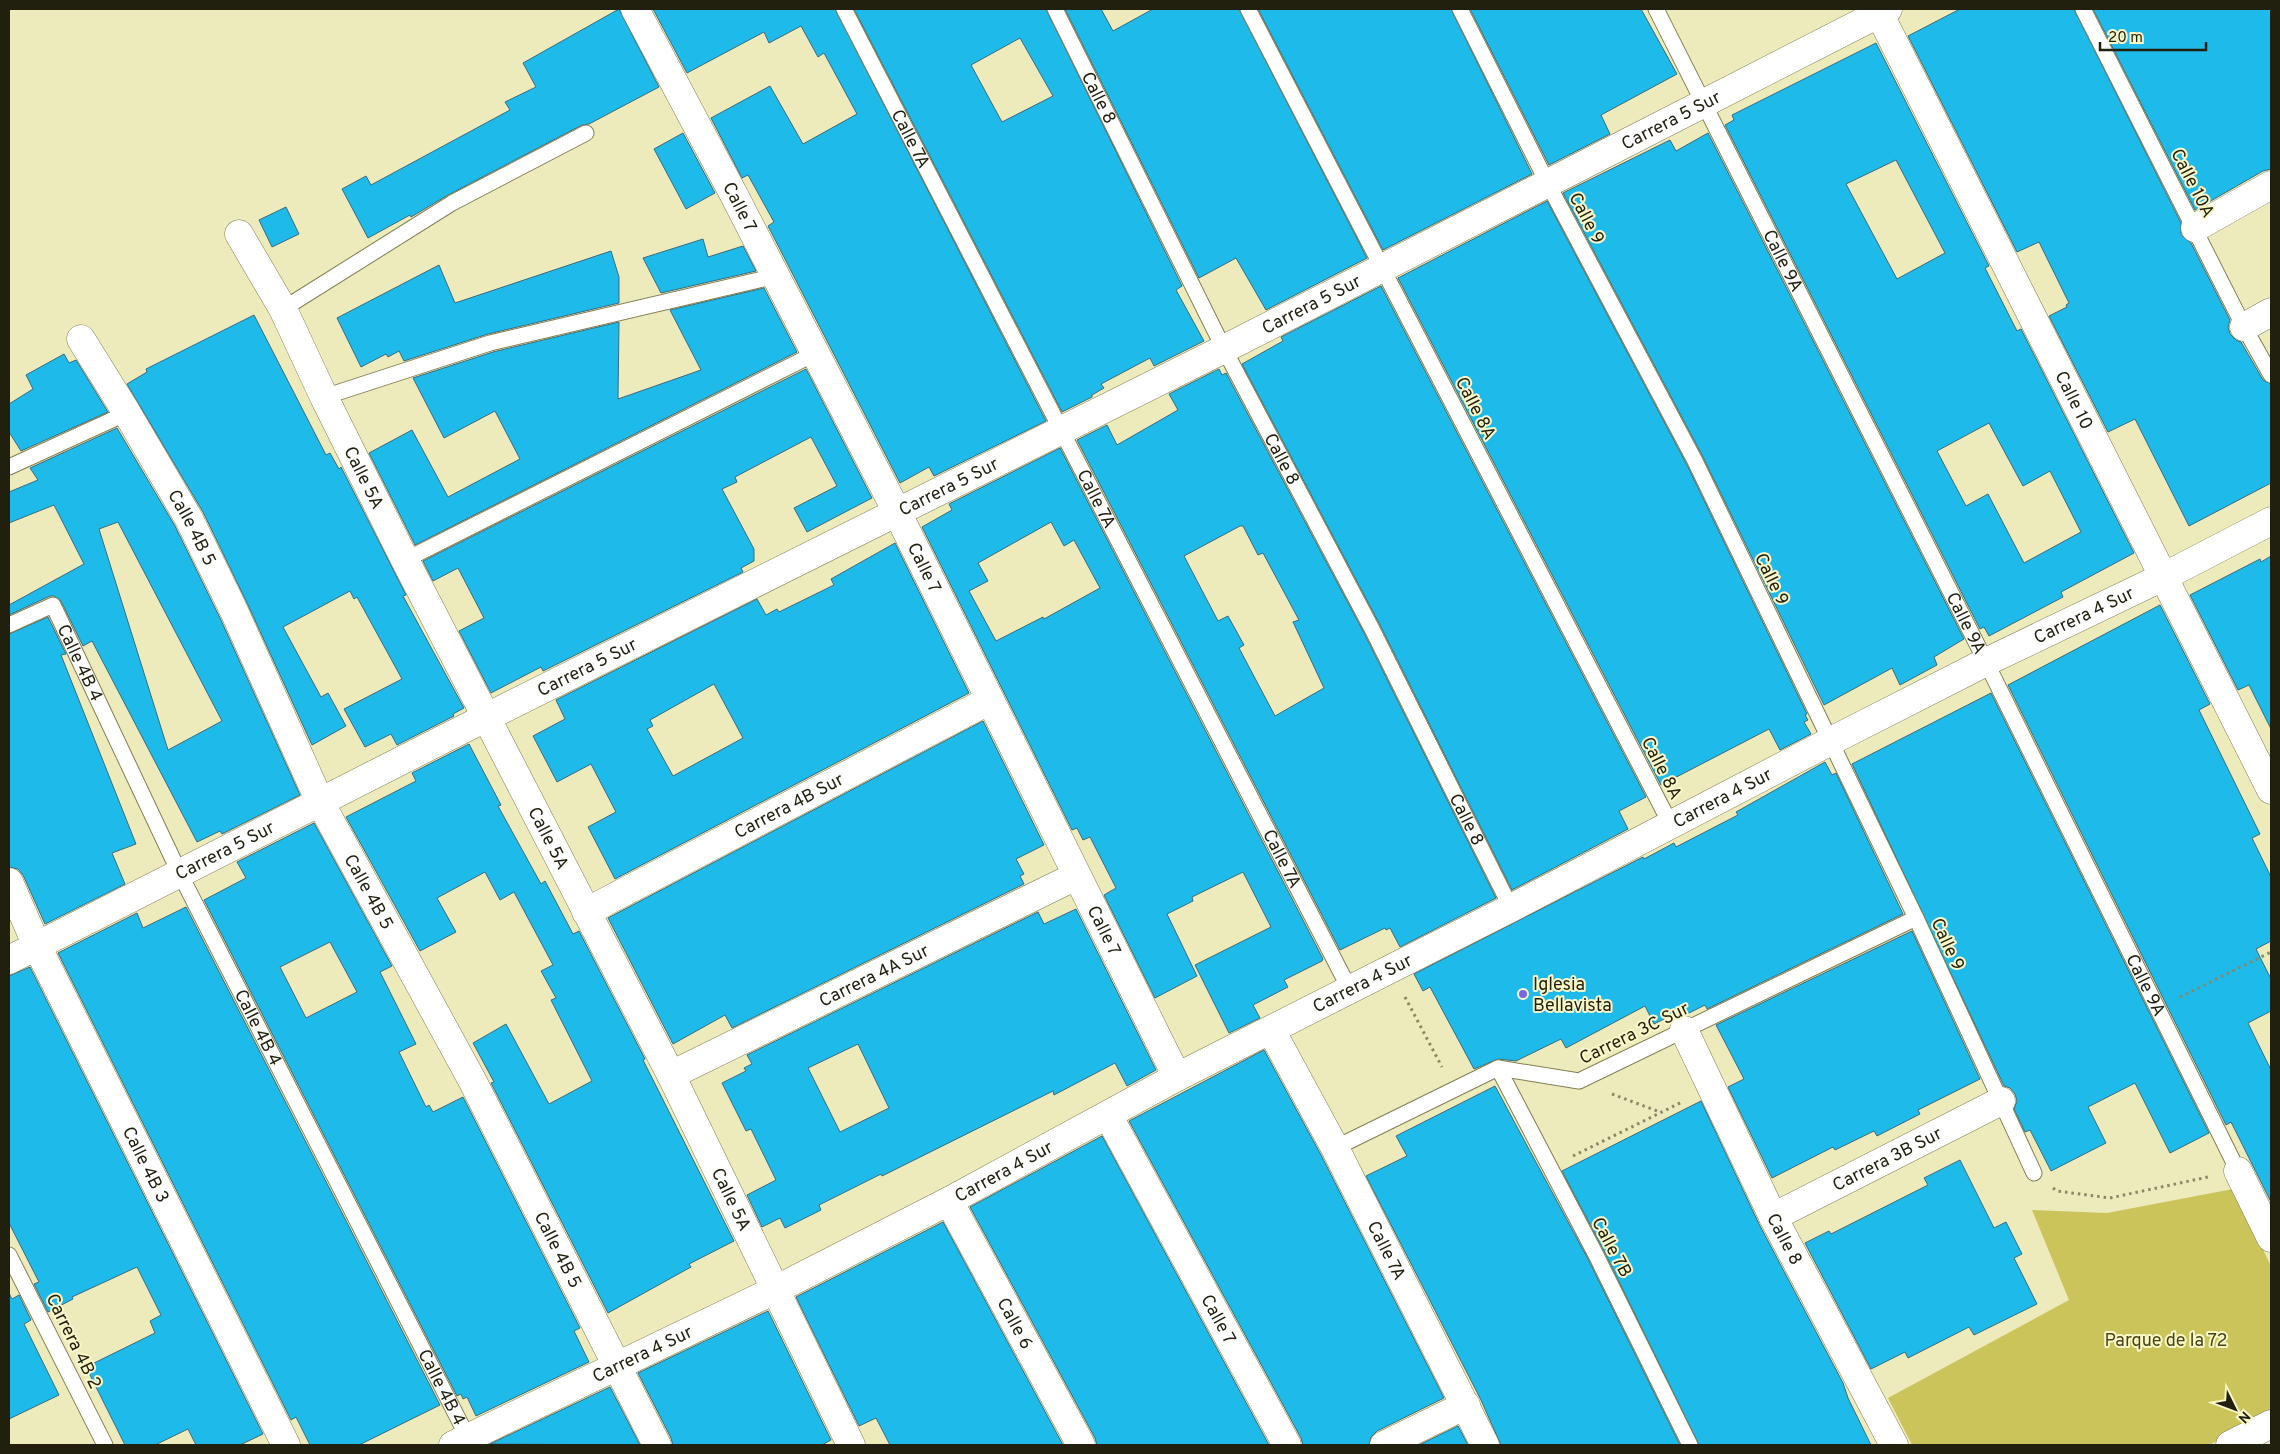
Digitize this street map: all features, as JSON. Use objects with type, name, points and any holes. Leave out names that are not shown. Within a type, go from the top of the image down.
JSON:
[{"type":"street","name":"Calle 7","points":[[635,9],[776,276],[898,514],[1177,1077]]},
{"type":"street","name":"Carrera 5 Sur","points":[[9,960],[487,717],[898,514],[1062,429],[1383,269],[1881,10]]},
{"type":"street","name":"Calle 10","points":[[1881,10],[2271,790]]},
{"type":"street","points":[[2195,228],[2271,185]]},
{"type":"street","name":"Calle 5A","points":[[240,234],[283,309],[324,398],[405,560],[671,1075],[851,1445]]},
{"type":"street","points":[[2244,327],[2271,312]]},
{"type":"street","name":"Calle 4B 5","points":[[81,339],[127,413],[188,519],[234,612],[320,802],[472,1080],[657,1445]]},
{"type":"street","name":"Carrera 4 Sur","points":[[464,1443],[617,1366],[775,1290],[949,1201],[1177,1077],[1511,908],[1830,741],[1986,662],[2165,576],[2271,521]]},
{"type":"street","name":"Carrera 4B Sur","points":[[586,912],[990,700]]},
{"type":"street","name":"Carrera 4A Sur","points":[[671,1075],[1076,876]]},
{"type":"street","name":"Calle 4B 3","points":[[9,882],[37,946],[286,1445]]},
{"type":"street","name":"Calle 7A","points":[[1272,1030],[1335,1148],[1486,1445]]},
{"type":"street","name":"Calle 8","points":[[1684,1030],[1773,1217],[1894,1445]]},
{"type":"street","name":"Carrera 3B Sur","points":[[1773,1217],[2001,1101]]},
{"type":"street","name":"Calle 7","points":[[1108,1115],[1287,1445]]},
{"type":"street","name":"Calle 9A","points":[[2238,1170],[2271,1238]]},
{"type":"street","name":"Calle 6","points":[[949,1201],[1081,1445]]},
{"type":"street","points":[[1384,1445],[1466,1405]]},
{"type":"street","points":[[2230,1445],[2271,1424]]},
{"type":"lane","name":"Calle 7A","points":[[844,9],[1350,990]]},
{"type":"lane","name":"Calle 8","points":[[1054,9],[1224,349],[1372,629],[1511,908]]},
{"type":"lane","name":"Calle 8A","points":[[1248,9],[1671,825]]},
{"type":"lane","name":"Calle 9","points":[[1460,9],[1548,184],[1695,462],[1916,918],[2034,1173]]},
{"type":"lane","name":"Calle 9A","points":[[1656,9],[1986,662],[2238,1170]]},
{"type":"lane","name":"Calle 10A","points":[[2083,9],[2244,327],[2271,375]]},
{"type":"lane","points":[[283,309],[452,203],[586,133]]},
{"type":"lane","points":[[324,398],[490,343],[776,276]]},
{"type":"lane","points":[[405,560],[816,353]]},
{"type":"lane","points":[[9,467],[127,413]]},
{"type":"lane","name":"Calle 4B 4","points":[[9,625],[53,605],[179,872],[464,1443]]},
{"type":"lane","name":"Carrera 3C Sur","points":[[1498,1068],[1579,1081],[1916,918]]},
{"type":"lane","points":[[1335,1148],[1498,1068]]},
{"type":"lane","name":"Calle 7B","points":[[1498,1068],[1596,1256],[1690,1445]]},
{"type":"lane","name":"Carrera 4B 2","points":[[9,1255],[105,1445]]},
{"type":"path","points":[[2159,1008],[2271,952]]},
{"type":"path","points":[[1391,969],[1454,1089]]},
{"type":"path","points":[[1579,1081],[1660,1112]]},
{"type":"path","points":[[1549,1169],[1660,1112],[1712,1089]]},
{"type":"path","points":[[2034,1173],[2057,1191],[2110,1198],[2238,1170]]},
{"type":"green space","name":"Parque de la 72","points":[[2233,1189],[2271,1266],[2271,1413],[2209,1445],[1912,1445],[1888,1398],[2069,1300],[2032,1210],[2107,1213]]},
{"type":"building","points":[[619,9],[659,87],[589,124],[582,125],[448,195],[411,217],[410,215],[368,238],[342,189],[366,176],[371,185],[510,110],[505,102],[536,87],[523,63]]},
{"type":"building","points":[[653,9],[835,9],[1046,421],[934,476],[929,467],[900,483],[768,226],[774,222],[748,175],[742,178],[711,118],[770,86],[803,144],[857,114],[824,53],[818,57],[801,26],[769,43],[764,32],[687,73]]},
{"type":"building","points":[[854,9],[1046,9],[1182,286],[1176,290],[1204,341],[1154,366],[1150,358],[1101,384],[1104,388],[1092,395],[1092,397],[1062,412]],"holes":[[[1020,38],[1053,96],[1002,122],[971,65]]]},
{"type":"building","points":[[1065,9],[1101,9],[1113,31],[1153,9],[1239,9],[1367,258],[1266,310],[1236,258],[1199,278]]},
{"type":"building","points":[[1258,9],[1451,9],[1532,174],[1383,250]]},
{"type":"building","points":[[1470,9],[1641,9],[1677,74],[1601,115],[1610,134],[1549,165]]},
{"type":"building","points":[[1960,9],[2074,9],[2181,223],[2181,235],[2191,243],[2230,320],[2228,327],[2230,334],[2241,342],[2263,380],[2271,384],[2271,483],[2189,526],[2135,419],[2108,432],[2049,316],[2067,307],[2066,305],[2069,303],[2039,242],[2017,252],[1908,36]]},
{"type":"building","points":[[2093,9],[2271,9],[2271,169],[2263,171],[2195,210]]},
{"type":"building","points":[[1876,43],[1989,266],[1985,268],[2017,331],[2021,329],[2134,553],[2061,592],[2063,597],[1989,636],[1984,627],[1980,629],[1725,125],[1734,120],[1732,115]],"holes":[[[1896,160],[1945,253],[1897,279],[1846,184]],[[1989,423],[2023,486],[2050,471],[2081,532],[2024,563],[1988,494],[1966,506],[1937,451]]]},
{"type":"building","points":[[683,133],[715,193],[686,209],[654,149]]},
{"type":"building","points":[[1708,133],[1964,639],[1934,657],[1937,665],[1900,685],[1892,668],[1824,705],[1703,457],[1563,193],[1670,140],[1676,151]]},
{"type":"building","points":[[1547,201],[1687,465],[1807,714],[1805,715],[1808,720],[1804,722],[1811,734],[1780,750],[1769,729],[1661,785],[1398,278]]},
{"type":"building","points":[[286,207],[299,234],[272,247],[259,220]]},
{"type":"building","points":[[703,239],[708,257],[743,246],[756,271],[661,293],[643,258]]},
{"type":"building","points":[[611,251],[619,277],[619,303],[488,334],[404,361],[399,351],[388,357],[386,354],[361,367],[337,318],[439,265],[455,303]]},
{"type":"building","points":[[1381,286],[1646,797],[1619,811],[1628,829],[1512,890],[1380,625],[1242,364],[1283,341],[1281,337]]},
{"type":"building","points":[[764,288],[797,352],[415,545],[369,453],[412,430],[448,497],[520,459],[495,411],[444,438],[413,378],[493,352],[619,322],[618,399],[701,370],[670,310]]},
{"type":"building","points":[[254,315],[326,455],[330,453],[339,469],[341,467],[406,595],[403,596],[464,708],[453,714],[454,716],[397,745],[391,734],[365,747],[344,709],[402,679],[357,597],[354,599],[350,591],[283,627],[321,697],[328,693],[346,726],[312,745],[203,512],[127,384],[147,372],[146,369]]},
{"type":"building","points":[[64,354],[69,363],[76,360],[108,412],[21,451],[9,432],[9,404],[33,389],[26,375]]},
{"type":"building","points":[[806,369],[872,498],[807,532],[794,508],[837,486],[811,437],[735,477],[737,482],[722,489],[754,549],[754,561],[741,568],[743,572],[543,671],[541,667],[491,693],[459,631],[484,618],[458,568],[433,581],[423,561]]},
{"type":"building","points":[[1219,369],[1222,375],[1226,373],[1364,633],[1496,898],[1400,947],[1390,928],[1386,930],[1385,928],[1340,950],[1077,440],[1107,425],[1117,445],[1178,410],[1169,394]],"holes":[[[1243,526],[1258,555],[1263,553],[1299,620],[1293,622],[1324,688],[1275,716],[1239,648],[1244,645],[1228,616],[1218,621],[1184,556]]]},
{"type":"building","points":[[117,428],[175,526],[220,618],[300,795],[222,834],[220,831],[197,842],[92,641],[83,646],[61,601],[54,596],[50,596],[9,615],[9,605],[84,564],[54,505],[9,523],[9,492],[38,480],[30,468]],"holes":[[[118,522],[222,721],[168,750],[99,529]]]},
{"type":"building","points":[[1060,448],[1323,959],[1284,980],[1288,987],[1253,1005],[1260,1018],[1229,1033],[1195,965],[1271,927],[1243,872],[1192,897],[1193,901],[1167,914],[1197,976],[1155,998],[1104,895],[1116,888],[1090,837],[1083,840],[1077,828],[1072,830],[922,527],[952,510],[949,504]],"holes":[[[1051,522],[1064,546],[1074,540],[1100,588],[1044,619],[1043,617],[996,641],[969,591],[988,581],[978,563]]]},
{"type":"building","points":[[895,543],[969,693],[615,879],[588,827],[616,812],[591,764],[557,782],[533,736],[565,719],[556,700],[757,599],[766,615],[777,609],[779,612],[834,585],[831,579]],"holes":[[[714,684],[743,738],[673,776],[647,729],[653,726],[650,720]]]},
{"type":"building","points":[[2271,556],[2271,729],[2249,685],[2238,690],[2190,595],[2260,559],[2261,562]]},
{"type":"building","points":[[2160,605],[2210,704],[2199,710],[2260,834],[2252,838],[2271,877],[2271,941],[2256,949],[2271,979],[2271,1011],[2248,1023],[2271,1070],[2271,1202],[2231,1122],[2226,1125],[2008,685]]},
{"type":"building","points":[[48,617],[66,654],[61,655],[136,844],[112,853],[125,884],[45,924],[23,875],[18,869],[9,867],[9,634]]},
{"type":"building","points":[[1991,693],[2209,1133],[2170,1153],[2135,1083],[2088,1107],[2106,1143],[2051,1171],[2030,1130],[2025,1132],[2014,1109],[2017,1101],[2015,1094],[2010,1088],[2004,1086],[1852,764]]},
{"type":"building","points":[[983,721],[1044,845],[1016,859],[1024,874],[1020,876],[1024,884],[732,1028],[725,1015],[673,1044],[608,918]]},
{"type":"building","points":[[469,744],[501,805],[498,806],[541,884],[545,881],[573,934],[579,931],[645,1059],[643,1060],[734,1241],[689,1264],[691,1267],[608,1313],[491,1083],[494,1082],[473,1043],[506,1024],[549,1104],[592,1081],[551,1000],[556,998],[541,971],[553,965],[514,892],[500,900],[485,872],[437,898],[456,932],[420,951],[346,817],[416,781],[412,773]]},
{"type":"building","points":[[1825,762],[1832,775],[1836,773],[1903,914],[1707,1009],[1705,1005],[1687,1014],[1684,1009],[1654,1024],[1645,1006],[1566,1048],[1561,1039],[1516,1061],[1498,1059],[1474,1069],[1430,987],[1423,991],[1414,974],[1643,857],[1644,859],[1674,843],[1676,847],[1738,815],[1736,812]]},
{"type":"building","points":[[314,823],[392,966],[380,972],[416,1044],[399,1052],[426,1107],[429,1105],[433,1112],[463,1097],[580,1328],[574,1331],[589,1362],[476,1416],[467,1397],[463,1399],[461,1394],[457,1396],[204,900],[246,878],[237,862]],"holes":[[[330,942],[357,992],[306,1018],[280,967]]]},
{"type":"building","points":[[186,907],[440,1405],[359,1445],[310,1445],[296,1417],[291,1420],[58,953],[137,913],[143,928]]},
{"type":"building","points":[[1076,909],[1156,1070],[1127,1086],[1115,1063],[1054,1095],[1053,1091],[882,1176],[881,1174],[819,1205],[821,1210],[785,1228],[780,1218],[762,1227],[747,1195],[776,1180],[751,1129],[746,1131],[722,1083],[746,1071],[744,1068],[752,1064],[747,1055],[1038,912],[1044,924]],"holes":[[[858,1044],[889,1108],[840,1132],[808,1068]]]},
{"type":"building","points":[[1912,931],[1980,1079],[1918,1110],[1920,1114],[1877,1136],[1874,1131],[1835,1150],[1833,1147],[1772,1178],[1728,1087],[1744,1079],[1716,1025]]},
{"type":"building","points":[[30,967],[263,1434],[240,1445],[196,1445],[188,1429],[155,1445],[125,1445],[86,1367],[155,1333],[150,1321],[161,1315],[137,1267],[72,1297],[73,1299],[48,1312],[34,1284],[39,1282],[9,1223],[9,976]]},
{"type":"building","points":[[1264,1050],[1321,1155],[1444,1398],[1377,1431],[1371,1437],[1369,1445],[1303,1445],[1301,1438],[1129,1121]]},
{"type":"building","points":[[1495,1086],[1588,1259],[1680,1445],[1501,1445],[1480,1398],[1366,1176],[1407,1156],[1396,1136]]},
{"type":"building","points":[[1701,1101],[1759,1224],[1843,1383],[1848,1398],[1871,1445],[1699,1445],[1604,1251],[1562,1171]]},
{"type":"building","points":[[1102,1136],[1269,1445],[1097,1445],[1095,1438],[970,1207]]},
{"type":"building","points":[[1960,1160],[1994,1228],[2006,1222],[2022,1254],[2014,1258],[2037,1304],[1974,1335],[1969,1327],[1908,1358],[1905,1352],[1871,1369],[1805,1243],[1829,1231],[1831,1234],[1928,1185],[1924,1178]]},
{"type":"building","points":[[943,1222],[1063,1445],[890,1445],[876,1418],[859,1426],[796,1297]]},
{"type":"building","points":[[9,1293],[12,1299],[19,1295],[31,1320],[24,1324],[59,1395],[9,1419]]},
{"type":"building","points":[[768,1311],[831,1440],[822,1445],[673,1445],[638,1373]]},
{"type":"building","points":[[610,1387],[640,1445],[490,1444]]},
{"type":"building","points":[[1458,1426],[1468,1445],[1419,1445]]},
{"type":"place","name":"Iglesia Bellavista","points":[[1523,994]]}]
